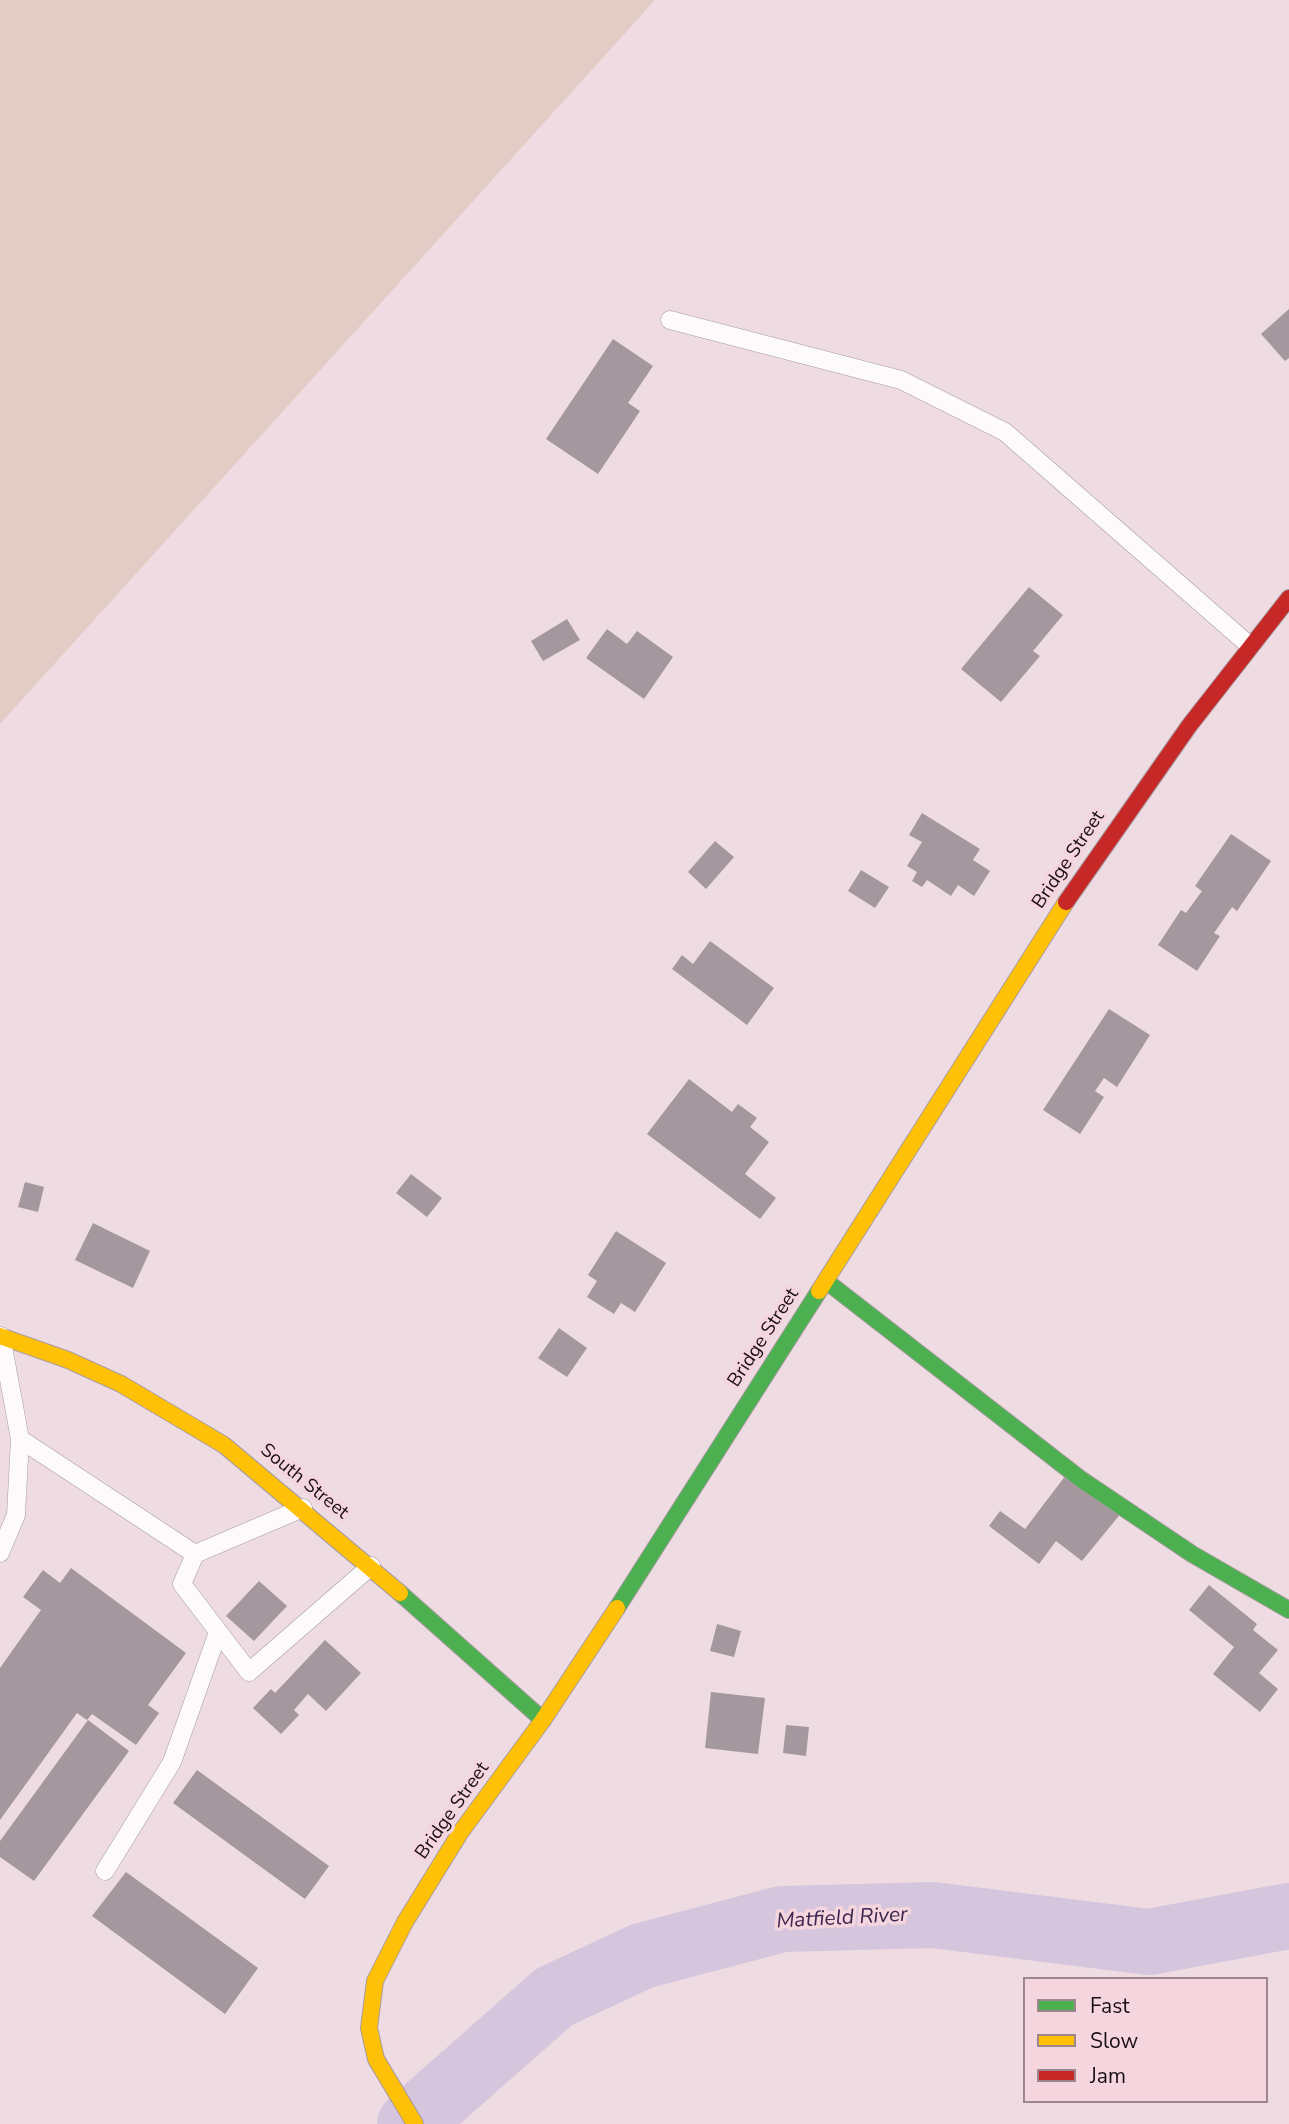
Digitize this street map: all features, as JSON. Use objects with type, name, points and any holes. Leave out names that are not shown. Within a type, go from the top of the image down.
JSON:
[{"type":"street","name":"Bridge Street","points":[[415,2124],[381,2068],[373,2051],[369,2028],[374,1981],[405,1922],[460,1833],[543,1720],[1086,871],[1129,807],[1289,598]]},
{"type":"street","points":[[826,1281],[967,1394],[1082,1480],[1181,1547],[1289,1610]]},
{"type":"street","name":"South Street","points":[[0,1336],[68,1360],[121,1384],[224,1445],[304,1507],[543,1720]]},
{"type":"lane","points":[[670,320],[901,380],[1005,432],[1250,646]]},
{"type":"lane","points":[[0,1336],[7,1410],[20,1439],[16,1515],[0,1553]]},
{"type":"lane","points":[[20,1439],[195,1554]]},
{"type":"lane","points":[[304,1507],[195,1554],[182,1584],[249,1672],[372,1566]]},
{"type":"lane","points":[[105,1871],[172,1762],[218,1632]]},
{"type":"shaded area","points":[[0,0],[655,0],[0,724]]},
{"type":"building","points":[[1289,309],[1289,358],[1285,361],[1261,334]]},
{"type":"building","points":[[613,339],[653,366],[628,403],[640,411],[598,474],[546,439]]},
{"type":"building","points":[[1029,587],[1063,615],[1033,651],[1040,656],[1001,702],[961,669]]},
{"type":"building","points":[[567,619],[580,640],[543,661],[531,641]]},
{"type":"building","points":[[607,629],[627,644],[637,631],[673,657],[644,699],[586,658]]},
{"type":"building","points":[[922,813],[980,849],[973,860],[990,871],[974,896],[958,885],[951,896],[927,880],[922,887],[912,881],[917,872],[907,866],[922,842],[909,835]]},
{"type":"building","points":[[1231,834],[1271,861],[1237,911],[1232,907],[1214,933],[1220,936],[1197,971],[1158,945],[1181,910],[1186,913],[1202,891],[1195,886]]},
{"type":"building","points":[[715,841],[734,857],[706,889],[688,872]]},
{"type":"building","points":[[861,870],[889,887],[875,908],[848,891]]},
{"type":"building","points":[[710,941],[774,988],[747,1025],[672,969],[682,955],[693,964]]},
{"type":"building","points":[[1109,1009],[1150,1035],[1117,1087],[1104,1078],[1095,1091],[1104,1097],[1080,1134],[1043,1110]]},
{"type":"building","points":[[689,1079],[732,1112],[738,1104],[757,1118],[750,1127],[769,1142],[745,1174],[776,1198],[760,1219],[647,1134]]},
{"type":"building","points":[[411,1174],[442,1198],[427,1217],[396,1193]]},
{"type":"building","points":[[25,1182],[44,1187],[38,1212],[18,1207]]},
{"type":"building","points":[[93,1223],[150,1251],[133,1288],[75,1260]]},
{"type":"building","points":[[616,1231],[666,1263],[635,1312],[621,1303],[614,1314],[587,1297],[597,1281],[588,1275]]},
{"type":"building","points":[[559,1328],[587,1348],[567,1377],[538,1358]]},
{"type":"building","points":[[1069,1471],[1122,1512],[1082,1561],[1056,1541],[1039,1564],[989,1526],[1000,1511],[1025,1529]]},
{"type":"building","points":[[71,1568],[186,1653],[148,1705],[159,1713],[136,1745],[92,1714],[87,1720],[77,1713],[0,1820],[0,1668],[41,1610],[23,1597],[43,1570],[60,1583]]},
{"type":"building","points":[[259,1581],[287,1606],[254,1641],[226,1616]]},
{"type":"building","points":[[1209,1585],[1257,1624],[1253,1630],[1278,1650],[1259,1673],[1278,1689],[1260,1712],[1213,1674],[1234,1647],[1189,1610]]},
{"type":"building","points":[[717,1624],[741,1631],[734,1657],[710,1651]]},
{"type":"building","points":[[325,1640],[361,1673],[326,1711],[308,1694],[294,1710],[299,1715],[281,1734],[253,1708],[271,1689],[275,1693]]},
{"type":"building","points":[[711,1692],[765,1698],[758,1754],[705,1748]]},
{"type":"building","points":[[88,1720],[129,1751],[34,1881],[0,1857],[0,1841]]},
{"type":"building","points":[[786,1725],[809,1727],[806,1756],[783,1753]]},
{"type":"building","points":[[197,1770],[329,1866],[305,1899],[173,1803]]},
{"type":"building","points":[[126,1872],[258,1968],[225,2014],[92,1916]]},
{"type":"waterway","name":"Matfield River","points":[[410,2124],[554,1997],[642,1956],[782,1919],[933,1915],[1149,1942],[1289,1916]]},
{"type":"traffic: fast","points":[[826,1281],[1082,1480],[1192,1554],[1289,1610]]},
{"type":"traffic: fast","points":[[617,1608],[819,1291]]},
{"type":"traffic: fast","points":[[400,1593],[543,1720]]},
{"type":"traffic: slow","points":[[819,1291],[1066,902]]},
{"type":"traffic: slow","points":[[0,1336],[68,1360],[121,1384],[224,1445],[400,1593]]},
{"type":"traffic: slow","points":[[415,2124],[376,2059],[369,2028],[375,1981],[405,1922],[460,1833],[543,1720],[617,1608]]},
{"type":"traffic: jam","points":[[1066,902],[1189,726],[1289,598]]}]
